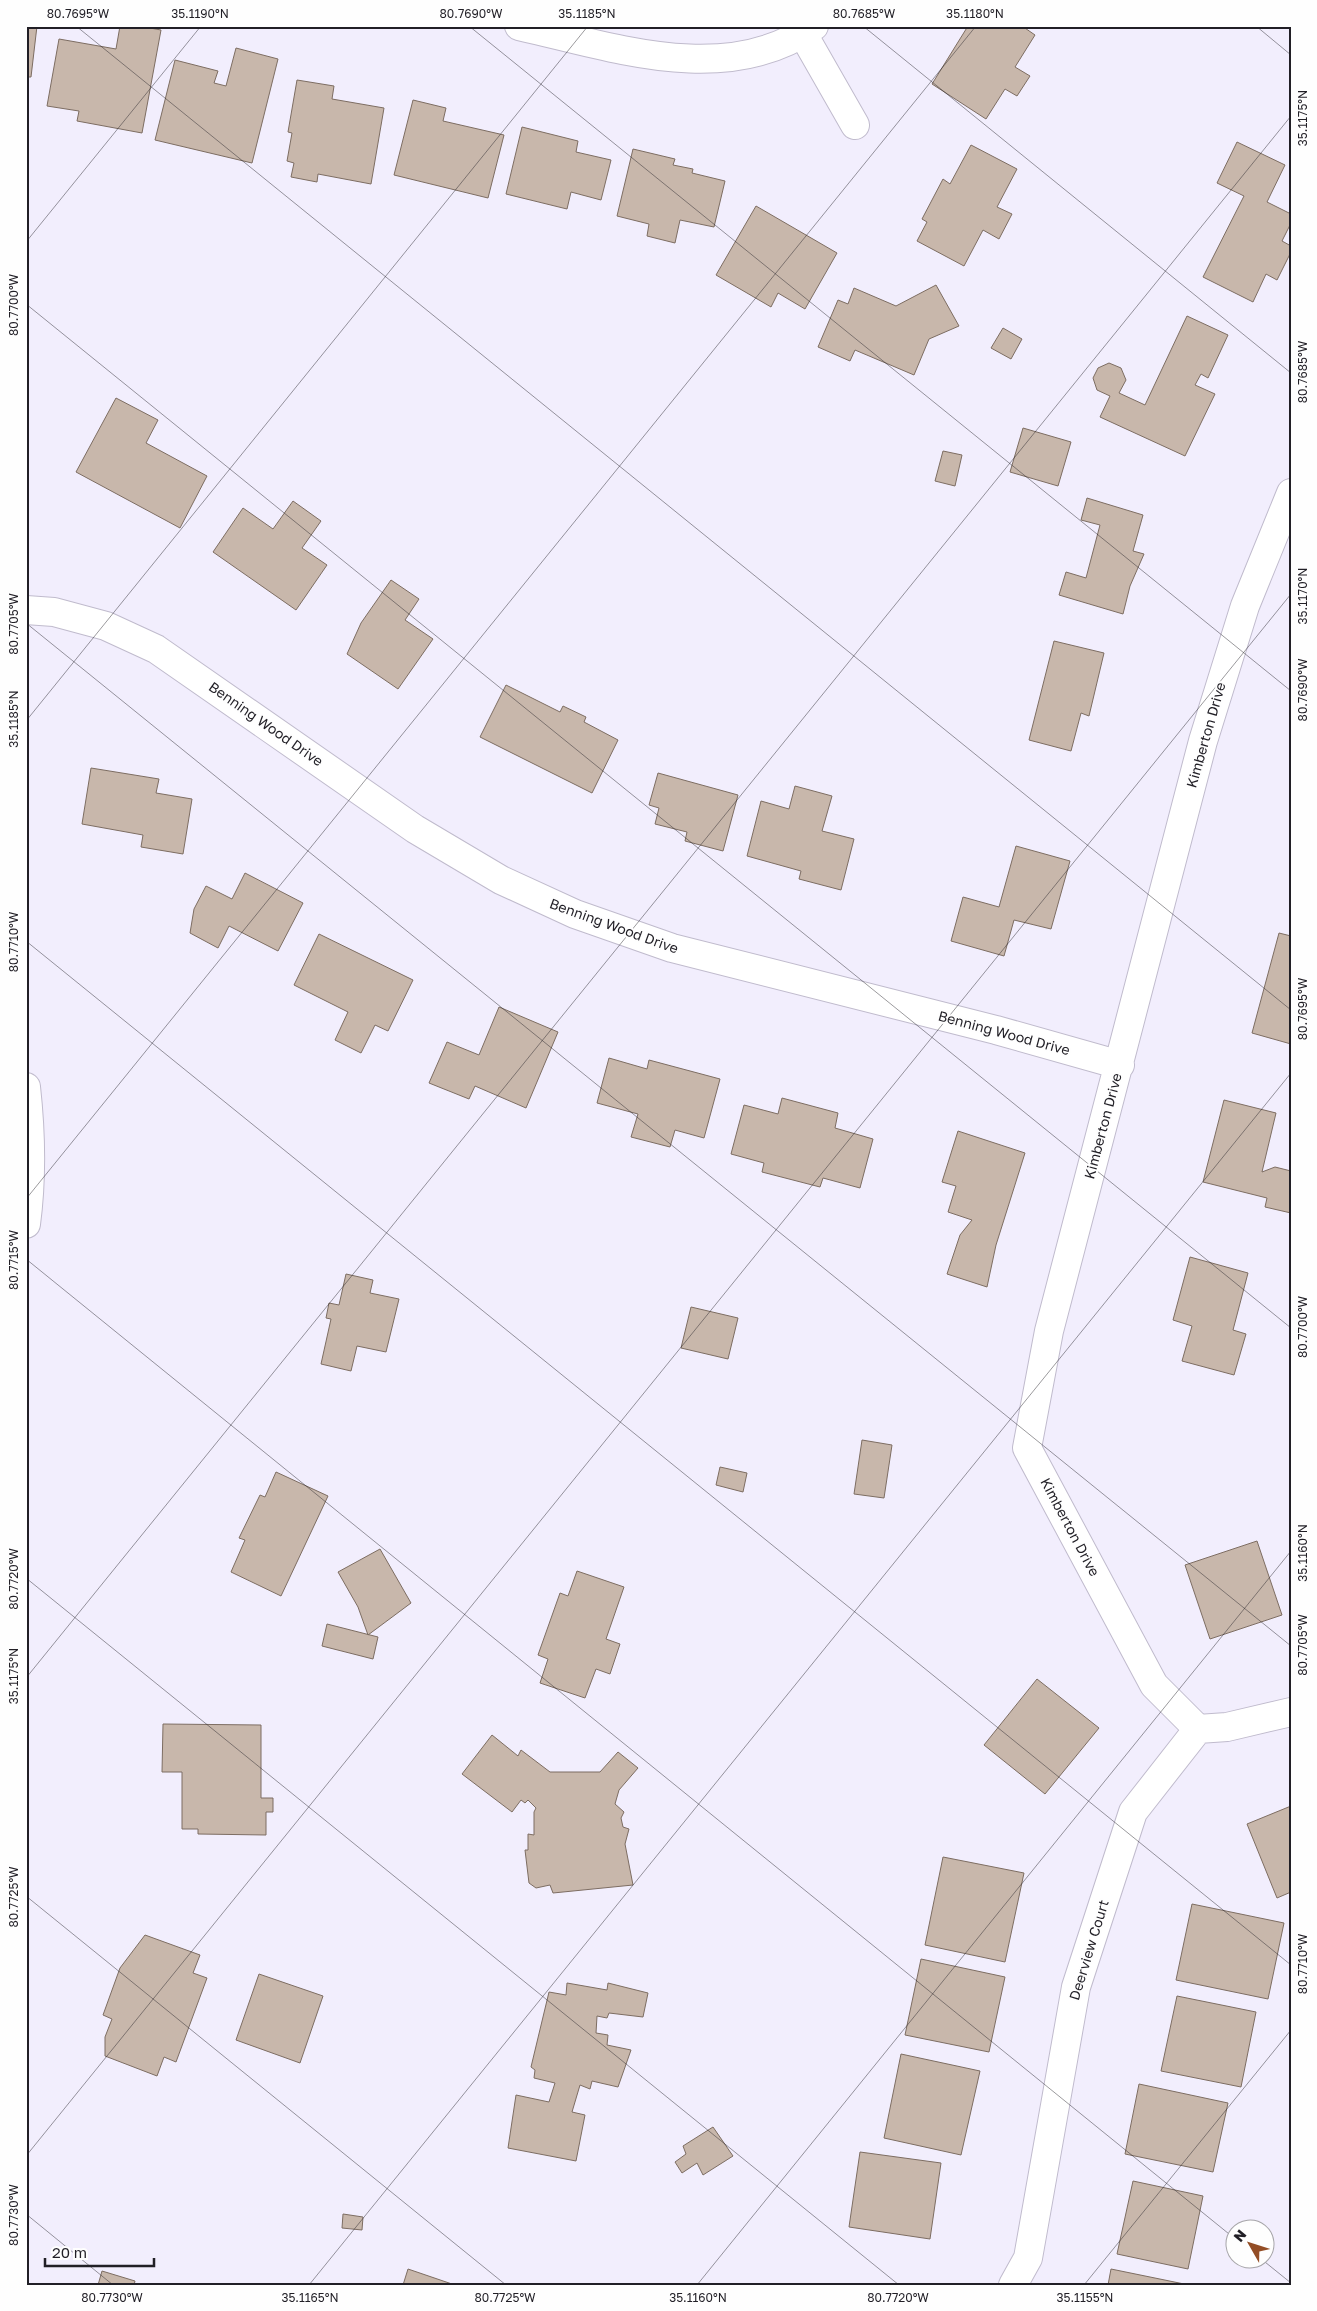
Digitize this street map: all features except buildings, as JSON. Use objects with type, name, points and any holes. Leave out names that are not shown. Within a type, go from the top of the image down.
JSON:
[{"type":"street","points":[[519,26],[677,59],[722,60],[766,50],[809,30],[855,125]]},
{"type":"street","name":"Kimberton Drive","points":[[1198,1729],[1154,1685],[1027,1448],[1049,1331],[1120,1065],[1203,741],[1245,606],[1291,492]]},
{"type":"street","name":"Benning Wood Drive","points":[[26,610],[54,612],[106,626],[156,648],[416,829],[501,880],[574,914],[672,948],[986,1028],[1120,1065]]},
{"type":"street","points":[[26,1086],[30,1123],[29,1203],[26,1224]]},
{"type":"street","points":[[1198,1729],[1227,1728],[1291,1712]]},
{"type":"street","name":"Deerview Court","points":[[1013,2285],[1028,2258],[1076,1987],[1132,1812],[1198,1729]]}]
